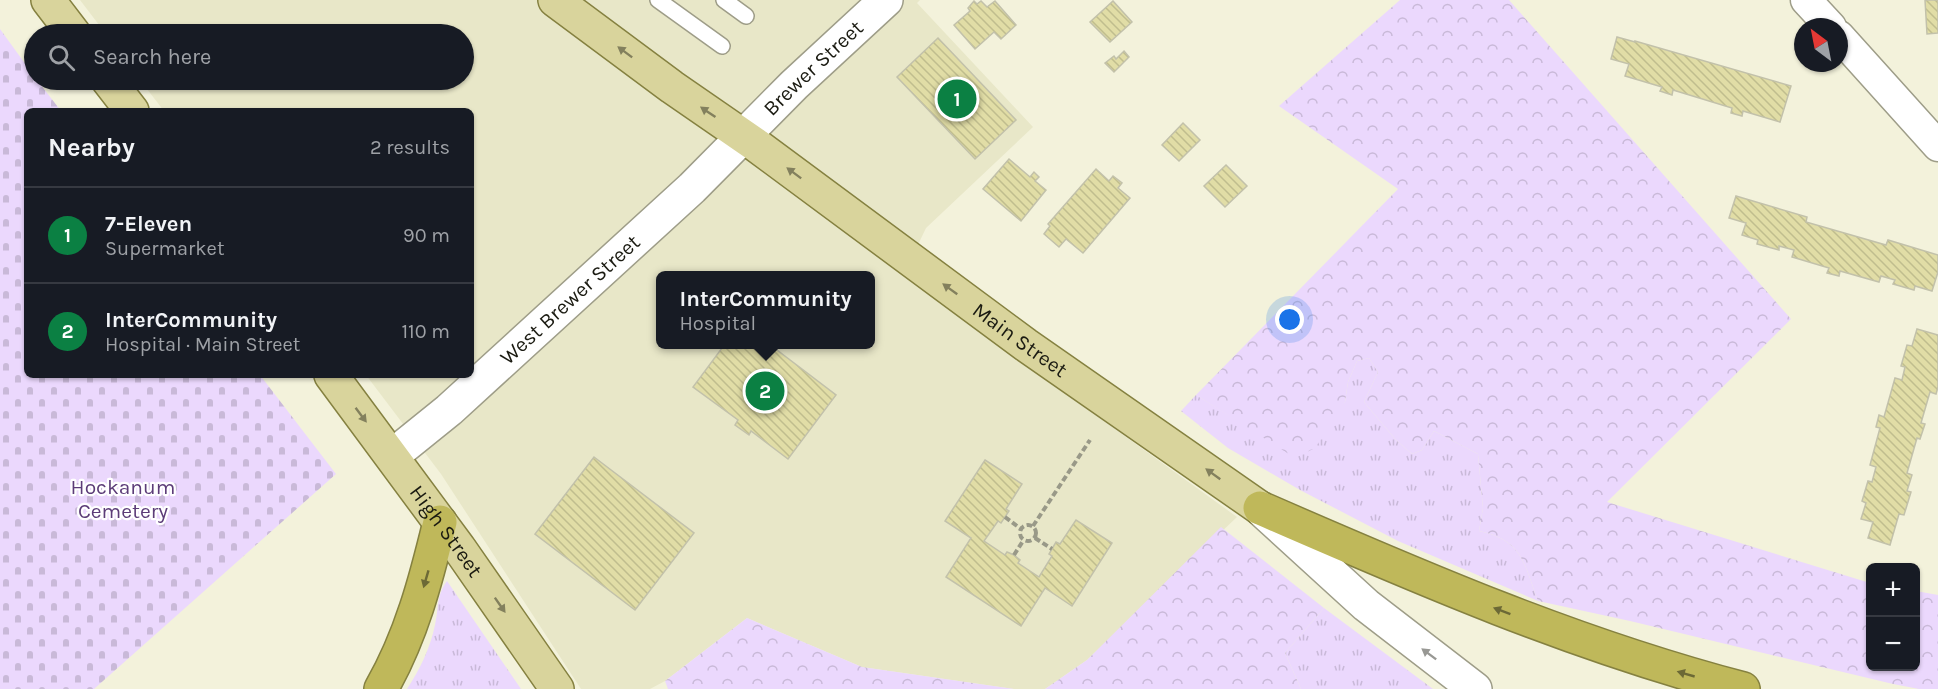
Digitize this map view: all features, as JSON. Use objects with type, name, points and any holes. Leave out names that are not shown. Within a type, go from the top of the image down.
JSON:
[{"type":"highway","points":[[1260,508],[1404,571],[1542,626],[1645,662],[1743,689]]},
{"type":"highway","points":[[381,689],[404,645],[416,611],[440,522]]},
{"type":"main road","points":[[48,0],[66,24]]},
{"type":"main road","name":"Main Street","points":[[555,0],[1026,345],[1260,508],[1355,596],[1475,689]]},
{"type":"main road","name":"Brewer Street","points":[[744,137],[816,63],[886,0]]},
{"type":"main road","points":[[116,90],[130,108]]},
{"type":"main road","name":"West Brewer Street","points":[[392,456],[449,410],[692,188],[744,137]]},
{"type":"main road","name":"High Street","points":[[333,378],[440,522],[557,689]]},
{"type":"street","points":[[1806,0],[1823,18]]},
{"type":"street","points":[[1848,46],[1938,146]]},
{"type":"lane","points":[[658,0],[722,46]]},
{"type":"lane","points":[[724,0],[746,16]]},
{"type":"path","points":[[1033,526],[1090,440]]},
{"type":"path","points":[[1005,518],[1021,529]]},
{"type":"path","points":[[1033,526],[1027,525],[1021,529],[1020,537],[1028,542],[1035,538]]},
{"type":"path","points":[[1033,526],[1036,531],[1035,538]]},
{"type":"path","points":[[1035,538],[1052,549]]},
{"type":"path","points":[[1014,555],[1023,540]]},
{"type":"shaded area","points":[[80,0],[920,0],[917,3],[1033,127],[926,228],[903,276],[1237,517],[1087,660],[1045,689],[1014,689],[862,667],[747,618],[665,681],[650,689],[581,689],[441,474],[368,378],[474,378],[474,108],[162,108],[148,90],[474,90],[474,24],[98,24]]},
{"type":"green space","points":[[1400,0],[1509,0],[1791,319],[1607,502],[1866,582],[1866,671],[1920,671],[1920,592],[1938,595],[1938,689],[1919,689],[1893,684],[1538,601],[1525,565],[1513,547],[1494,535],[1479,531],[1483,508],[1478,454],[1434,431],[1422,450],[1412,454],[1396,440],[1364,402],[1378,372],[1369,358],[1357,361],[1348,382],[1345,402],[1315,448],[1295,458],[1196,395],[1398,189],[1279,106]]},
{"type":"green space","name":"Hockanum Cemetery","points":[[0,29],[24,62],[24,90],[45,90],[59,108],[24,108],[24,378],[262,378],[336,474],[94,689],[0,689]]},
{"type":"green space","points":[[1369,358],[1378,372],[1364,402],[1396,440],[1412,454],[1422,450],[1434,431],[1478,454],[1483,508],[1479,531],[1494,535],[1513,547],[1525,565],[1538,601],[1398,541],[1300,490],[1228,448],[1181,411],[1196,395],[1296,457],[1345,402],[1348,382],[1357,361]]},
{"type":"green space","points":[[1221,527],[1324,608],[1285,653],[1301,689],[1045,689],[1087,660]]},
{"type":"green space","points":[[447,581],[521,689],[407,689],[427,651],[435,625],[439,597]]},
{"type":"green space","points":[[1324,608],[1433,689],[1301,689],[1285,653]]},
{"type":"green space","points":[[747,618],[862,667],[1014,689],[668,689],[665,681]]},
{"type":"building","points":[[1925,0],[1938,0],[1938,33],[1927,34]]},
{"type":"building","points":[[974,1],[977,4],[981,1],[987,7],[995,1],[1016,25],[1001,39],[994,32],[975,49],[954,25],[970,11],[968,8]]},
{"type":"building","points":[[1113,1],[1132,22],[1110,42],[1090,22]]},
{"type":"building","points":[[1617,37],[1791,86],[1780,122],[1743,111],[1742,116],[1731,113],[1732,108],[1673,90],[1672,95],[1660,91],[1662,87],[1625,76],[1629,64],[1611,59]]},
{"type":"building","points":[[938,38],[1016,120],[975,159],[897,77]]},
{"type":"building","points":[[1124,51],[1129,57],[1114,72],[1105,63],[1114,56],[1116,59]]},
{"type":"building","points":[[1183,123],[1200,140],[1179,161],[1162,145]]},
{"type":"building","points":[[1009,159],[1030,177],[1034,172],[1039,177],[1035,181],[1046,190],[1021,221],[983,189]]},
{"type":"building","points":[[1226,165],[1247,186],[1225,207],[1204,186]]},
{"type":"building","points":[[1096,169],[1109,181],[1113,176],[1122,183],[1118,188],[1130,198],[1083,253],[1066,239],[1059,247],[1044,234],[1050,226],[1048,224]]},
{"type":"building","points":[[1736,196],[1807,217],[1806,222],[1886,245],[1888,240],[1938,255],[1938,272],[1932,291],[1915,286],[1914,290],[1893,284],[1895,280],[1881,276],[1879,282],[1840,271],[1839,276],[1827,273],[1829,268],[1792,257],[1794,250],[1779,246],[1779,250],[1757,244],[1758,240],[1742,235],[1746,223],[1729,218]]},
{"type":"building","points":[[1917,329],[1938,335],[1938,387],[1936,394],[1930,392],[1921,423],[1925,424],[1920,439],[1917,438],[1907,473],[1912,475],[1907,491],[1911,492],[1904,515],[1899,514],[1890,545],[1868,538],[1873,522],[1861,519],[1866,503],[1862,501],[1868,481],[1872,482],[1876,467],[1870,465],[1880,428],[1876,427],[1879,415],[1884,417],[1895,378],[1902,380],[1905,367],[1901,366],[1907,345],[1912,346]]},
{"type":"building","points":[[721,349],[776,349],[836,395],[788,459],[751,431],[749,435],[735,425],[738,420],[693,387]]},
{"type":"building","points":[[594,457],[694,533],[635,610],[535,534]]},
{"type":"building","points":[[985,460],[1022,484],[1006,509],[1009,511],[1001,523],[998,521],[984,541],[1005,555],[1007,552],[1014,555],[1020,560],[1018,563],[1039,577],[1052,556],[1049,554],[1056,542],[1060,544],[1076,520],[1112,543],[1072,606],[1045,588],[1021,626],[946,577],[971,538],[945,521]]},
{"type":"place","name":"7-Eleven","points":[[957,99]]},
{"type":"place","name":"InterCommunity","points":[[765,391]]}]
